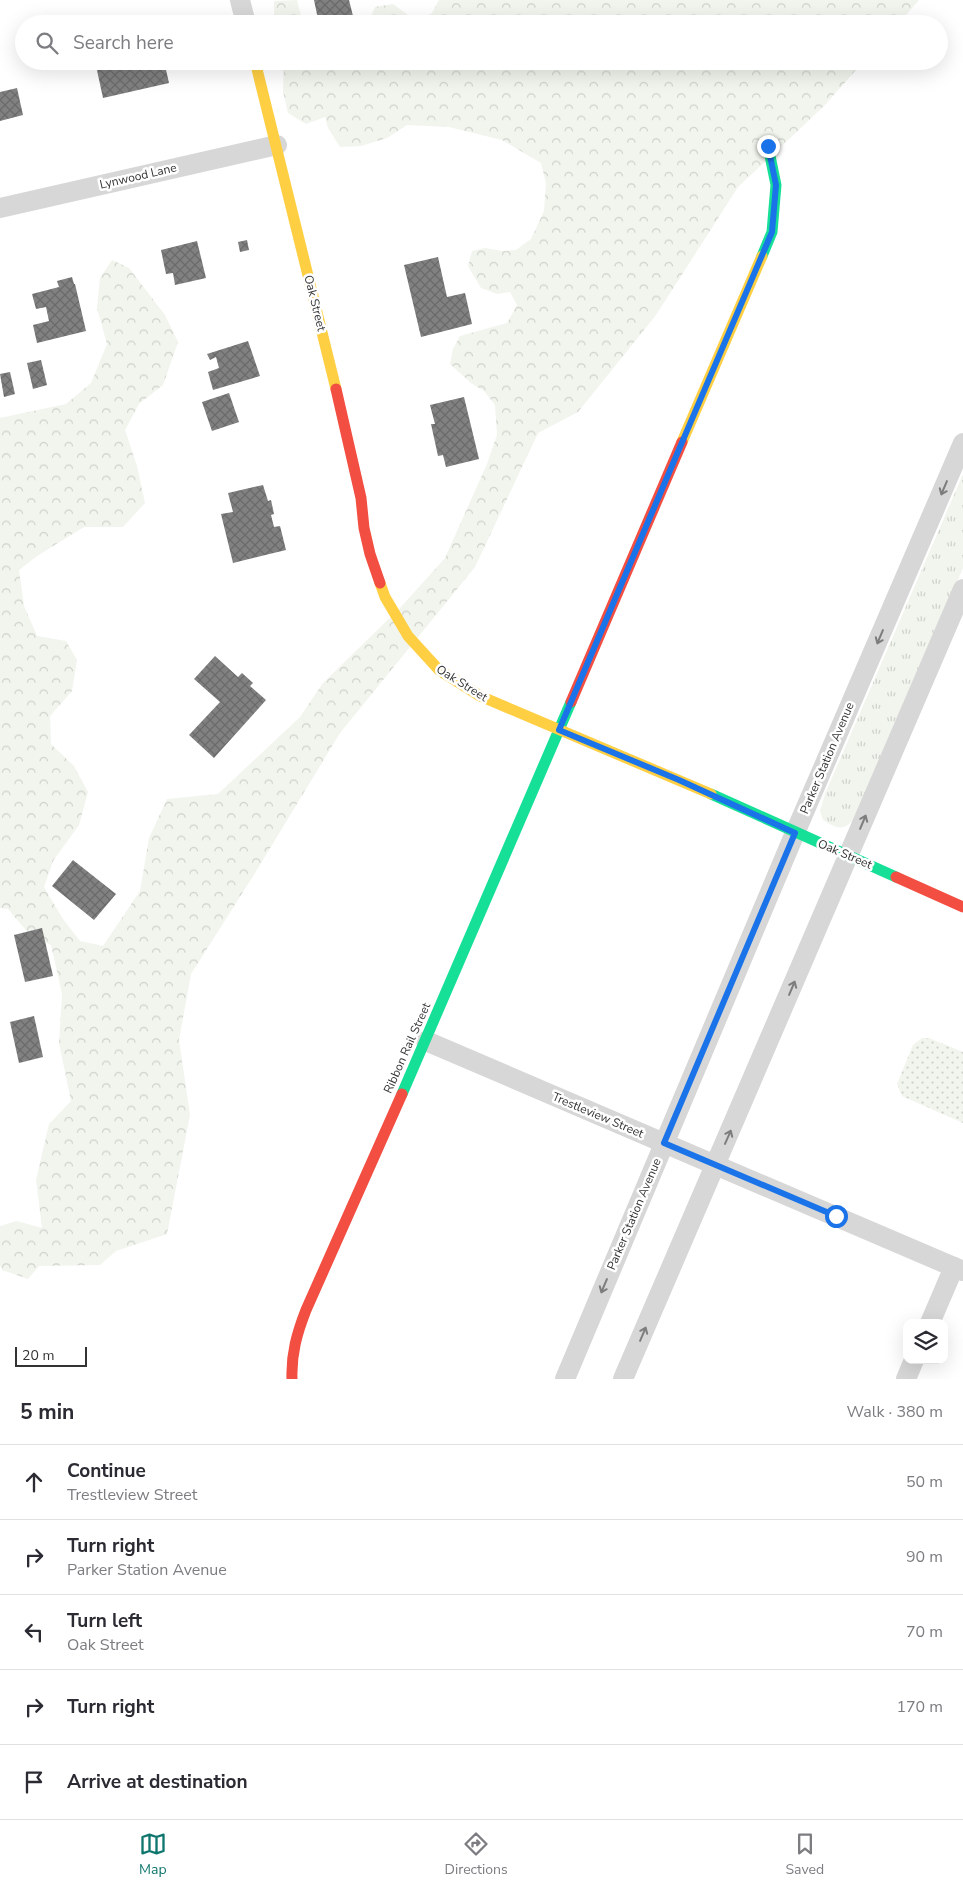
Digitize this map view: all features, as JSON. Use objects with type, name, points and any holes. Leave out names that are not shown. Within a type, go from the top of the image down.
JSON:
[{"type":"street","points":[[240,0],[244,15]]},
{"type":"street","name":"Oak Street","points":[[257,70],[359,488],[370,554],[385,597],[408,636],[438,670],[480,696],[679,780],[963,907]]},
{"type":"street","name":"Lynwood Lane","points":[[0,208],[277,145]]},
{"type":"street","name":"Ribbon Rail Street","points":[[292,1379],[291,1368],[295,1340],[306,1310],[426,1041],[772,232],[776,185],[768,146]]},
{"type":"street","name":"Parker Station Avenue","points":[[565,1379],[795,833],[963,443]]},
{"type":"street","points":[[623,1379],[963,589]]},
{"type":"street","name":"Trestleview Street","points":[[426,1041],[959,1269]]},
{"type":"street","points":[[932,1319],[959,1269]]},
{"type":"street","points":[[906,1379],[912,1364]]},
{"type":"green space","points":[[297,0],[301,15],[274,15],[274,1]]},
{"type":"green space","points":[[439,0],[919,0],[906,15],[428,15],[432,13]]},
{"type":"green space","points":[[393,4],[408,15],[372,15],[375,7]]},
{"type":"green space","points":[[284,70],[856,70],[824,106],[738,187],[656,315],[578,412],[538,433],[475,567],[340,733],[191,974],[179,1040],[190,1115],[167,1234],[116,1251],[100,1265],[39,1266],[28,1279],[2,1270],[0,1265],[0,1226],[17,1221],[42,1228],[36,1180],[49,1124],[71,1101],[59,1043],[62,994],[51,945],[30,935],[8,909],[0,908],[0,418],[66,404],[91,383],[107,344],[97,308],[100,278],[112,260],[129,268],[165,315],[178,342],[163,385],[139,404],[125,430],[137,466],[145,503],[123,527],[84,527],[37,556],[19,570],[24,606],[37,636],[66,641],[77,660],[72,691],[50,716],[51,744],[74,766],[88,792],[79,825],[53,861],[44,887],[63,919],[80,941],[103,946],[140,891],[149,838],[167,799],[218,794],[300,717],[323,683],[400,608],[445,558],[487,464],[497,435],[495,405],[484,391],[471,383],[450,364],[453,349],[460,336],[507,323],[517,305],[510,292],[497,294],[481,288],[468,266],[472,251],[485,248],[502,251],[516,250],[531,239],[544,211],[546,183],[541,163],[502,140],[449,127],[407,125],[387,138],[361,146],[340,147],[328,128],[325,117],[306,124],[288,113],[283,92]]},
{"type":"green space","points":[[963,474],[963,568],[854,819],[846,826],[836,827],[823,820],[820,811],[825,794]]},
{"type":"green space","points":[[922,1038],[929,1038],[963,1052],[963,1123],[902,1096],[897,1084],[913,1045]]},
{"type":"building","points":[[314,0],[349,0],[353,15],[317,15]]},
{"type":"building","points":[[97,70],[166,70],[169,83],[103,98]]},
{"type":"building","points":[[17,88],[23,115],[0,121],[0,92]]},
{"type":"building","points":[[247,240],[249,250],[240,252],[238,242]]},
{"type":"building","points":[[197,241],[206,278],[175,285],[173,273],[166,274],[161,250]]},
{"type":"building","points":[[438,257],[447,297],[465,293],[472,324],[421,337],[404,265]]},
{"type":"building","points":[[72,277],[86,331],[37,343],[33,325],[49,321],[46,307],[36,309],[32,294],[59,287],[57,281]]},
{"type":"building","points":[[248,341],[260,376],[213,390],[208,372],[219,368],[216,357],[210,360],[207,354]]},
{"type":"building","points":[[41,360],[47,385],[33,389],[27,363]]},
{"type":"building","points":[[10,372],[15,394],[4,397],[0,374]]},
{"type":"building","points":[[229,393],[239,422],[212,431],[202,402]]},
{"type":"building","points":[[464,397],[479,459],[446,467],[443,455],[438,456],[431,424],[435,424],[430,405]]},
{"type":"building","points":[[263,485],[268,501],[271,500],[274,514],[271,515],[274,527],[280,526],[286,550],[233,563],[221,514],[233,512],[228,493]]},
{"type":"building","points":[[215,656],[238,677],[242,673],[253,683],[250,686],[266,700],[214,758],[189,735],[220,702],[194,679]]},
{"type":"building","points":[[73,860],[116,894],[94,920],[52,886]]},
{"type":"building","points":[[42,928],[53,976],[25,982],[14,935]]},
{"type":"building","points":[[34,1016],[43,1057],[19,1063],[10,1022]]},
{"type":"traffic: fast","points":[[762,256],[772,232],[776,185],[768,146]]},
{"type":"traffic: fast","points":[[402,1094],[571,702]]},
{"type":"traffic: fast","points":[[711,794],[896,877]]},
{"type":"traffic: slow","points":[[257,70],[336,389]]},
{"type":"traffic: slow","points":[[682,442],[762,256]]},
{"type":"traffic: slow","points":[[380,583],[385,597],[408,636],[439,670],[480,696],[711,794]]},
{"type":"traffic: jam","points":[[336,389],[361,498],[364,528],[370,554],[380,583]]},
{"type":"traffic: jam","points":[[571,702],[682,442]]},
{"type":"traffic: jam","points":[[896,877],[963,907]]},
{"type":"traffic: jam","points":[[292,1379],[292,1361],[295,1344],[306,1310],[402,1094]]},
{"type":"route","points":[[768,146],[776,185],[772,232],[559,730],[679,780],[795,833],[664,1143],[836,1216]]}]
